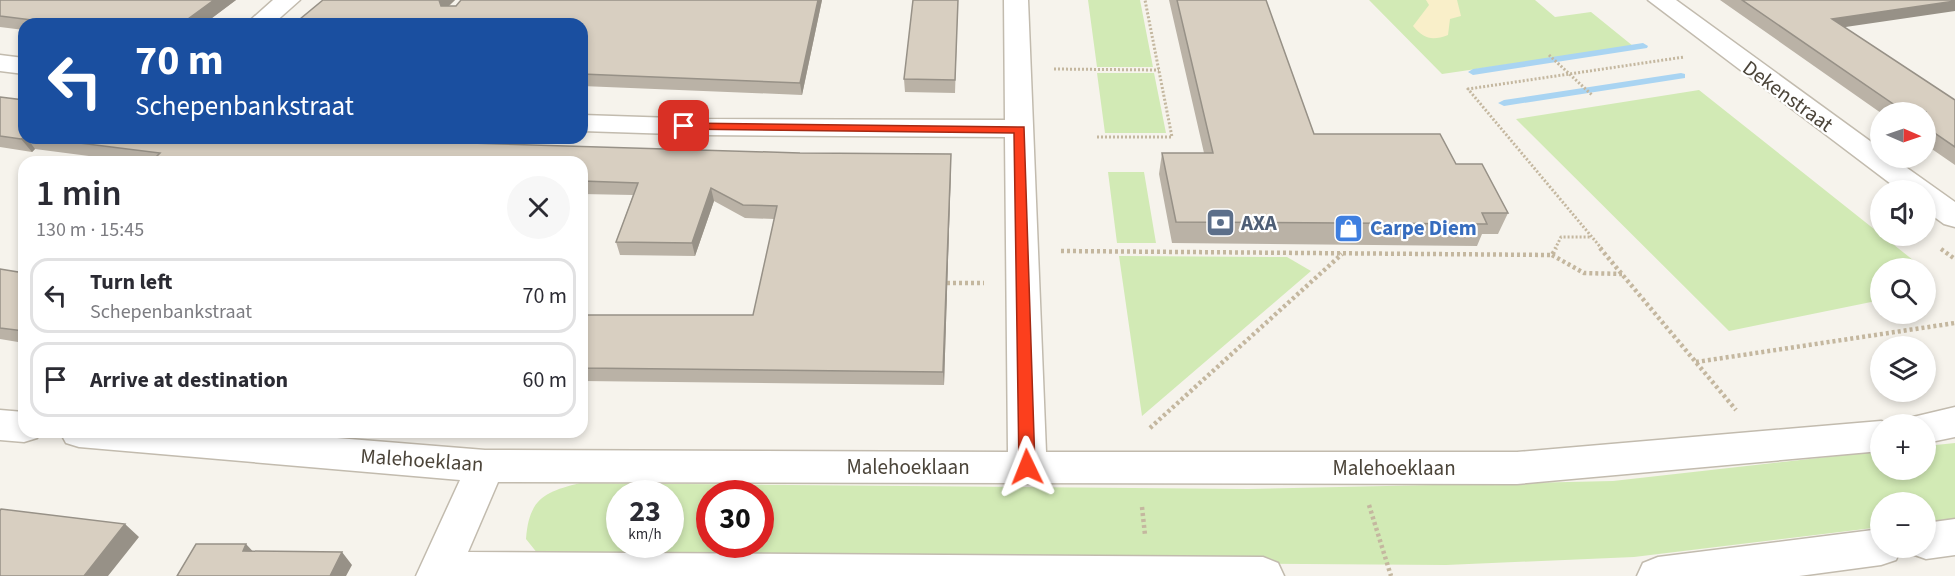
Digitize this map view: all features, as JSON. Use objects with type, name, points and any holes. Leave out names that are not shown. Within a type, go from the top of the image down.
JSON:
[{"type":"street","points":[[266,18],[288,0]]},
{"type":"street","points":[[1016,0],[1020,250],[1027,467]]},
{"type":"street","name":"Dekenstraat","points":[[1660,0],[1904,180]]},
{"type":"street","points":[[0,63],[18,65]]},
{"type":"street","points":[[588,123],[704,127],[1019,129]]},
{"type":"street","points":[[1936,203],[1955,217]]},
{"type":"street","points":[[1936,426],[1955,422]]},
{"type":"street","points":[[0,426],[18,428]]},
{"type":"street","name":"Malehoeklaan","points":[[151,438],[485,466],[1517,468],[1870,437]]},
{"type":"street","points":[[485,466],[439,574],[1263,576]]},
{"type":"street","points":[[1936,540],[1955,537]]},
{"type":"street","points":[[1658,576],[1870,548]]},
{"type":"path","points":[[1097,137],[1172,137],[1145,0]]},
{"type":"path","points":[[1727,51],[1468,89],[1766,446]]},
{"type":"path","points":[[1549,55],[1592,95]]},
{"type":"path","points":[[1018,69],[1158,70]]},
{"type":"path","points":[[1552,255],[1561,237],[1592,237]]},
{"type":"path","points":[[1020,250],[1552,255],[1584,273],[1622,274]]},
{"type":"path","points":[[1150,575],[1134,442],[1342,253]]},
{"type":"path","points":[[1696,362],[1955,323]]},
{"type":"path","points":[[1370,505],[1391,576]]},
{"type":"green space","points":[[1088,0],[1140,0],[1153,67],[1097,67]]},
{"type":"green space","points":[[1369,0],[1535,0],[1555,17],[1591,12],[1633,46],[1442,74]]},
{"type":"green space","points":[[1097,73],[1154,73],[1166,133],[1105,133]]},
{"type":"green space","points":[[1699,90],[1870,226],[1870,246],[1895,246],[1910,258],[1870,258],[1870,302],[1729,331],[1516,119]]},
{"type":"green space","points":[[1108,172],[1144,172],[1156,243],[1117,243]]},
{"type":"green space","points":[[1119,256],[1287,257],[1311,271],[1142,416]]},
{"type":"green space","points":[[1955,443],[1955,519],[1936,521],[1936,492],[1870,492],[1870,528],[1634,557],[1446,565],[551,559],[538,554],[526,539],[531,515],[541,499],[557,490],[580,483],[606,483],[606,558],[684,558],[684,484],[696,484],[696,558],[774,558],[774,485],[1248,489],[1613,481],[1870,452],[1870,480],[1936,480],[1936,445]]},
{"type":"sand","points":[[1426,0],[1457,0],[1461,16],[1450,19],[1448,35],[1429,38],[1413,26],[1429,5]]},
{"type":"building","points":[[0,0],[214,0],[189,18],[18,18],[0,16]]},
{"type":"building","points":[[323,0],[439,0],[441,6],[456,6],[461,0],[818,0],[800,83],[588,74],[588,18],[301,18]]},
{"type":"building","points":[[913,0],[958,0],[955,80],[904,79]]},
{"type":"building","points":[[1177,0],[1266,0],[1314,134],[1440,134],[1456,164],[1482,164],[1508,213],[1482,213],[1487,224],[1176,222],[1162,153],[1213,153]]},
{"type":"building","points":[[1742,0],[1955,0],[1832,19],[1955,100],[1955,147],[1936,134],[1936,102],[1890,102]]},
{"type":"building","points":[[0,97],[18,99],[18,139],[0,136]]},
{"type":"building","points":[[87,144],[504,144],[800,153],[951,154],[943,372],[588,368],[588,315],[753,315],[777,206],[743,205],[711,188],[692,243],[616,242],[638,183],[588,181],[588,156],[157,156],[160,153]]},
{"type":"building","points":[[0,269],[18,272],[18,330],[0,328]]},
{"type":"building","points":[[1,509],[125,524],[84,576],[0,576]]},
{"type":"building","points":[[196,544],[246,544],[243,551],[342,552],[330,576],[177,576]]},
{"type":"waterway","points":[[1473,72],[1643,46]]},
{"type":"waterway","points":[[1504,103],[1681,76]]},
{"type":"place","name":"AXA","points":[[1220,223]]},
{"type":"place","name":"Carpe Diem","points":[[1349,228]]},
{"type":"route","points":[[684,126],[1019,129],[1020,250],[1027,467]]}]
